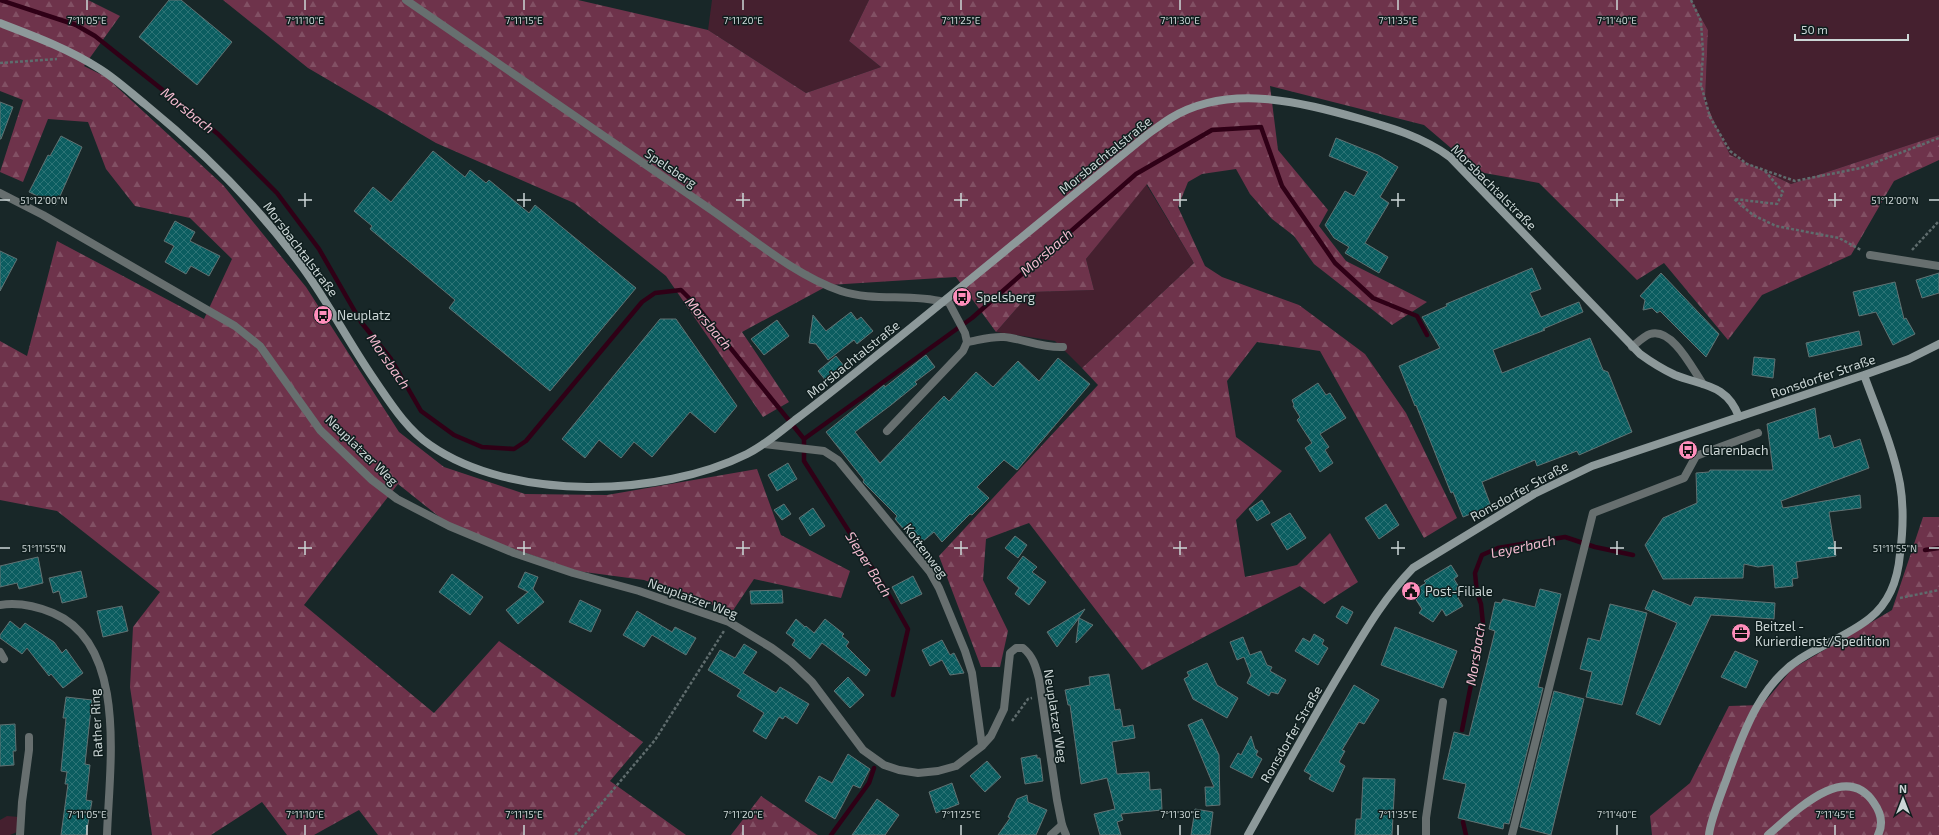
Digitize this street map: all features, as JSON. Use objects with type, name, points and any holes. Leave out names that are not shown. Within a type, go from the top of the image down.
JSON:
[{"type":"main road","name":"Morsbachtalstraße","points":[[0,23],[29,34],[79,57],[102,70],[170,124],[246,197],[304,269],[375,381],[402,418],[416,434],[437,450],[475,467],[524,481],[591,486],[625,486],[677,478],[730,462],[752,451],[764,444],[802,415],[946,300],[1148,134],[1171,118],[1187,111],[1220,101],[1240,99],[1279,100],[1319,108],[1389,127],[1425,140],[1440,149],[1450,156],[1632,347],[1655,365],[1676,375],[1715,388],[1727,396],[1735,407],[1739,417]]},
{"type":"main road","name":"Ronsdorfer Straße","points":[[1248,835],[1305,732],[1379,608],[1396,585],[1413,568],[1467,534],[1563,479],[1621,456],[1909,359],[1939,344]]},
{"type":"main road","points":[[1709,835],[1735,756],[1759,701],[1771,683],[1800,659],[1843,635],[1871,617],[1886,600],[1895,580],[1899,562],[1902,505],[1895,464],[1864,375]]},
{"type":"main road","points":[[1768,835],[1816,796],[1844,786],[1864,793],[1873,801],[1879,810],[1882,821],[1878,835]]},
{"type":"street","name":"Spelsberg","points":[[406,0],[585,126],[788,264],[824,284],[842,292],[861,295],[946,300]]},
{"type":"street","name":"Neuplatzer Weg","points":[[0,193],[43,215],[235,326],[260,346],[320,430],[372,480],[397,499],[450,526],[514,552],[572,573],[639,591],[729,622],[772,648],[791,662],[812,682],[863,750],[884,765],[899,770],[918,773],[938,771],[956,766],[982,746],[991,736],[1004,709],[1010,654],[1016,648],[1023,648],[1029,652],[1035,663],[1042,697],[1062,825],[1066,835]]},
{"type":"street","points":[[1870,255],[1881,258],[1903,259],[1939,266]]},
{"type":"street","points":[[887,431],[963,351],[966,337],[956,315],[946,300]]},
{"type":"street","points":[[1632,347],[1650,334],[1663,334],[1673,340],[1703,384]]},
{"type":"street","points":[[966,337],[1006,337],[1038,346],[1063,347]]},
{"type":"street","points":[[1512,835],[1580,557],[1593,513],[1684,478],[1696,456],[1758,433]]},
{"type":"street","name":"Kottenweg","points":[[764,444],[824,451],[838,460],[930,572],[940,588],[966,652],[972,674],[982,746]]},
{"type":"street","name":"Rather Ring","points":[[0,605],[20,604],[43,609],[62,617],[89,642],[97,655],[104,675],[109,717],[107,835]]},
{"type":"street","points":[[1426,835],[1426,818],[1443,702]]},
{"type":"street","points":[[20,835],[29,737]]},
{"type":"street","points":[[1051,835],[1062,825]]},
{"type":"path","points":[[1691,0],[1701,20],[1703,53],[1701,85],[1710,117],[1730,151],[1747,164],[1795,181],[1861,168],[1939,138]]},
{"type":"path","points":[[0,63],[79,57]]},
{"type":"path","points":[[1764,169],[1783,192],[1777,204],[1734,199],[1753,215],[1776,226],[1839,238],[1870,255]]},
{"type":"path","points":[[1903,259],[1939,221]]},
{"type":"path","points":[[1886,600],[1939,590]]},
{"type":"path","points":[[575,835],[655,740],[729,622]]},
{"type":"path","points":[[1011,723],[1028,699],[1042,697]]},
{"type":"shaded area","points":[[712,0],[869,0],[849,41],[881,67],[806,93],[708,30]]},
{"type":"shaded area","points":[[1691,0],[1939,0],[1939,135],[1791,184],[1730,155],[1705,102],[1708,30]]},
{"type":"shaded area","points":[[1146,184],[1194,263],[1082,368],[1055,341],[996,332],[1031,292],[1094,290],[1086,259]]},
{"type":"shaded area","points":[[7,816],[19,817],[17,832],[10,835],[0,835],[0,820]]},
{"type":"green space","points":[[0,0],[88,0],[120,16],[84,66],[106,77],[223,185],[306,287],[399,432],[444,467],[525,494],[607,495],[757,469],[781,535],[850,571],[841,598],[754,579],[732,612],[644,580],[577,571],[452,527],[398,484],[304,605],[434,713],[499,641],[643,742],[610,781],[686,835],[378,835],[359,810],[314,835],[287,835],[262,802],[211,835],[152,835],[130,687],[133,627],[160,592],[57,511],[0,500],[0,341],[27,356],[57,241],[204,319],[232,259],[190,218],[135,206],[106,169],[88,122],[48,119],[23,182],[0,172],[23,100],[0,91]]},
{"type":"green space","points":[[223,0],[578,0],[708,30],[806,93],[881,67],[849,41],[869,0],[1691,0],[1708,30],[1705,102],[1730,155],[1791,184],[1939,135],[1939,160],[1894,181],[1851,255],[1762,295],[1728,340],[1664,263],[1637,280],[1539,183],[1479,172],[1424,125],[1270,86],[1278,150],[1328,210],[1319,226],[1346,261],[1427,302],[1392,325],[1314,264],[1294,236],[1272,219],[1250,194],[1236,169],[1202,174],[1188,182],[1178,207],[1205,266],[1222,277],[1299,305],[1365,354],[1406,413],[1457,518],[1424,538],[1320,351],[1257,342],[1227,381],[1236,437],[1282,471],[1236,520],[1245,577],[1297,565],[1330,533],[1358,582],[1324,604],[1300,586],[1142,670],[1029,523],[986,539],[983,580],[1008,631],[1000,667],[981,667],[939,556],[1098,385],[1082,368],[1194,263],[1147,184],[1086,259],[1094,290],[1031,292],[996,332],[956,277],[829,285],[742,332],[789,402],[763,417],[666,276],[574,203],[436,143],[308,68]]},
{"type":"green space","points":[[1923,517],[1939,517],[1939,835],[1652,835],[1650,816],[1690,783],[1729,706],[1762,705],[1792,669],[1892,610]]},
{"type":"green space","points":[[761,796],[818,835],[731,835]]},
{"type":"building","points":[[169,0],[181,0],[232,42],[197,85],[139,37]]},
{"type":"building","points":[[0,102],[13,107],[1,139],[0,139]]},
{"type":"building","points":[[61,136],[82,147],[56,205],[29,192],[48,155],[50,156]]},
{"type":"building","points":[[1336,138],[1378,155],[1398,167],[1380,197],[1389,203],[1365,243],[1388,257],[1379,273],[1345,253],[1349,247],[1334,238],[1325,225],[1345,191],[1354,196],[1368,172],[1329,156]]},
{"type":"building","points":[[433,151],[465,177],[470,170],[486,183],[489,180],[529,213],[535,205],[636,288],[550,391],[449,308],[455,300],[370,229],[372,226],[354,211],[373,187],[391,202]]},
{"type":"building","points":[[175,221],[195,232],[190,241],[220,256],[209,276],[191,266],[186,274],[165,262],[174,246],[164,241]]},
{"type":"building","points":[[0,251],[17,259],[0,291]]},
{"type":"building","points":[[1532,268],[1541,289],[1530,293],[1541,317],[1579,302],[1583,312],[1543,329],[1545,330],[1493,350],[1502,373],[1590,338],[1603,370],[1608,372],[1632,432],[1579,455],[1577,451],[1537,466],[1535,460],[1482,482],[1491,506],[1463,517],[1453,492],[1451,493],[1399,366],[1440,348],[1422,317],[1447,306],[1446,304]]},
{"type":"building","points":[[1661,273],[1719,334],[1706,357],[1660,311],[1657,313],[1652,308],[1643,310],[1645,300],[1640,296]]},
{"type":"building","points":[[1939,273],[1939,293],[1922,298],[1916,280]]},
{"type":"building","points":[[1895,282],[1904,319],[1906,318],[1915,334],[1893,345],[1876,312],[1859,316],[1853,292]]},
{"type":"building","points":[[851,312],[857,320],[861,317],[873,331],[857,344],[854,340],[828,360],[816,344],[809,343],[813,315],[826,331]]},
{"type":"building","points":[[660,319],[676,319],[737,406],[715,433],[690,412],[652,457],[634,442],[621,458],[599,440],[585,458],[562,439]]},
{"type":"building","points":[[777,320],[789,336],[764,355],[751,339]]},
{"type":"building","points":[[1859,331],[1862,345],[1809,357],[1806,343]]},
{"type":"building","points":[[926,355],[935,367],[915,382],[917,384],[855,432],[880,463],[944,396],[949,401],[976,372],[993,387],[1018,361],[1039,381],[1058,358],[1090,384],[1017,470],[1004,460],[977,487],[989,498],[972,515],[970,514],[942,542],[934,532],[922,542],[920,540],[916,544],[895,519],[897,516],[863,482],[864,480],[826,432],[884,385],[885,387]]},
{"type":"building","points":[[836,356],[844,366],[826,381],[818,371]]},
{"type":"building","points":[[1754,357],[1775,359],[1773,378],[1752,375]]},
{"type":"building","points":[[1318,383],[1326,395],[1330,393],[1346,418],[1320,434],[1329,447],[1325,450],[1333,463],[1320,472],[1305,448],[1312,443],[1297,420],[1300,417],[1293,406],[1292,400]]},
{"type":"building","points":[[1815,408],[1819,439],[1830,435],[1834,448],[1860,439],[1869,468],[1781,501],[1783,508],[1860,495],[1861,508],[1829,512],[1836,556],[1796,562],[1798,578],[1792,579],[1793,586],[1775,588],[1773,565],[1758,567],[1744,564],[1743,578],[1663,579],[1645,545],[1663,518],[1697,503],[1696,473],[1709,472],[1710,470],[1773,470],[1767,424]]},
{"type":"building","points":[[788,463],[797,479],[777,491],[768,475]]},
{"type":"building","points":[[1262,500],[1270,513],[1257,521],[1249,509]]},
{"type":"building","points":[[784,504],[791,514],[782,520],[774,510]]},
{"type":"building","points":[[1386,504],[1399,525],[1379,539],[1365,518]]},
{"type":"building","points":[[813,508],[825,526],[810,536],[799,518]]},
{"type":"building","points":[[1290,513],[1306,538],[1287,550],[1271,524]]},
{"type":"building","points":[[1015,536],[1027,545],[1018,558],[1005,548]]},
{"type":"building","points":[[1023,556],[1037,567],[1032,572],[1046,582],[1029,605],[1015,594],[1019,588],[1007,578]]},
{"type":"building","points":[[38,557],[43,583],[19,589],[17,583],[0,587],[0,566]]},
{"type":"building","points":[[1451,565],[1458,576],[1454,579],[1459,587],[1456,588],[1460,596],[1458,598],[1463,606],[1446,616],[1442,609],[1433,622],[1419,613],[1422,609],[1411,592],[1426,583],[1424,581]]},
{"type":"building","points":[[81,571],[87,597],[62,603],[59,591],[53,593],[49,578]]},
{"type":"building","points":[[525,572],[538,577],[533,589],[544,602],[518,624],[506,610],[528,592],[518,587]]},
{"type":"building","points":[[452,574],[483,597],[470,615],[439,592]]},
{"type":"building","points":[[913,576],[922,594],[901,604],[892,587]]},
{"type":"building","points":[[1540,589],[1561,594],[1538,687],[1543,688],[1509,824],[1504,823],[1503,829],[1458,818],[1466,784],[1443,779],[1454,732],[1469,736],[1495,631],[1489,629],[1495,602],[1501,603],[1503,599],[1535,607]]},
{"type":"building","points":[[782,590],[783,603],[751,604],[750,591]]},
{"type":"building","points":[[1653,590],[1691,606],[1695,597],[1775,603],[1774,619],[1711,615],[1660,725],[1636,714],[1677,623],[1645,609]]},
{"type":"building","points":[[580,600],[601,610],[591,632],[569,622]]},
{"type":"building","points":[[1610,604],[1647,613],[1622,705],[1586,697],[1592,672],[1580,669],[1588,638],[1600,641]]},
{"type":"building","points":[[122,606],[128,631],[103,637],[97,611]]},
{"type":"building","points":[[1342,606],[1353,612],[1347,624],[1336,617]]},
{"type":"building","points":[[1085,609],[1057,647],[1047,632]]},
{"type":"building","points":[[637,611],[672,632],[675,627],[696,638],[686,655],[652,635],[644,647],[623,635]]},
{"type":"building","points":[[1079,618],[1093,625],[1076,643]]},
{"type":"building","points":[[796,619],[814,633],[825,619],[844,634],[842,636],[849,642],[846,646],[870,670],[866,676],[822,643],[810,659],[792,645],[795,640],[786,633]]},
{"type":"building","points":[[10,621],[20,629],[25,623],[54,642],[62,653],[66,649],[83,673],[63,688],[51,674],[49,676],[27,648],[22,654],[0,638],[0,635]]},
{"type":"building","points":[[1395,627],[1457,651],[1443,688],[1381,665]]},
{"type":"building","points":[[1314,634],[1324,640],[1322,644],[1328,648],[1318,665],[1295,651],[1303,638],[1310,642]]},
{"type":"building","points":[[1243,637],[1250,655],[1261,651],[1267,665],[1272,667],[1270,671],[1286,680],[1278,694],[1271,692],[1269,696],[1247,683],[1251,675],[1244,657],[1237,660],[1230,642]]},
{"type":"building","points":[[942,640],[950,655],[954,653],[964,673],[950,675],[942,660],[930,666],[922,650]]},
{"type":"building","points":[[744,644],[757,652],[743,673],[776,693],[780,687],[809,704],[797,724],[785,716],[783,719],[779,717],[766,739],[753,731],[764,713],[737,696],[741,690],[708,670],[720,650],[735,658]]},
{"type":"building","points":[[1735,651],[1758,661],[1746,688],[1721,677]]},
{"type":"building","points":[[1207,663],[1217,685],[1238,698],[1227,718],[1193,699],[1184,679],[1189,676],[1187,672]]},
{"type":"building","points":[[1109,674],[1115,710],[1120,709],[1123,727],[1133,725],[1135,738],[1112,742],[1117,774],[1149,772],[1150,790],[1161,789],[1162,810],[1121,814],[1123,820],[1117,822],[1121,835],[1100,835],[1094,814],[1115,809],[1107,778],[1081,784],[1070,705],[1068,705],[1065,690],[1090,685],[1089,677]]},
{"type":"building","points":[[848,677],[864,695],[850,708],[834,691]]},
{"type":"building","points":[[1354,685],[1379,700],[1364,724],[1359,722],[1342,750],[1345,751],[1339,762],[1345,766],[1333,792],[1309,779],[1311,775],[1304,771]]},
{"type":"building","points":[[1554,691],[1584,699],[1551,835],[1520,827]]},
{"type":"building","points":[[66,697],[92,700],[85,764],[90,765],[86,800],[92,801],[86,835],[61,835],[68,784],[65,784],[67,772],[61,771],[66,718],[63,718]]},
{"type":"building","points":[[1202,719],[1219,755],[1220,805],[1206,806],[1205,787],[1214,787],[1188,725]]},
{"type":"building","points":[[15,724],[16,751],[13,751],[14,765],[0,766],[0,725]]},
{"type":"building","points":[[1251,736],[1255,749],[1258,751],[1256,755],[1262,759],[1252,778],[1230,767],[1238,753],[1241,755]]},
{"type":"building","points":[[848,754],[870,769],[860,788],[853,785],[835,819],[805,801],[819,776],[832,783]]},
{"type":"building","points":[[1037,755],[1037,758],[1040,758],[1043,781],[1025,784],[1021,758]]},
{"type":"building","points":[[987,761],[1001,777],[985,792],[970,776]]},
{"type":"building","points":[[1363,778],[1395,779],[1392,835],[1355,835],[1356,819],[1361,819]]},
{"type":"building","points":[[952,783],[959,804],[936,813],[929,792]]},
{"type":"building","points":[[1027,795],[1028,802],[1047,810],[1036,835],[998,835],[1010,818],[1008,817],[1017,799]]},
{"type":"building","points":[[877,799],[899,815],[885,835],[852,835]]},
{"type":"building","points":[[1195,809],[1213,812],[1210,835],[1191,835]]},
{"type":"waterway","name":"Morsbach","points":[[0,0],[76,25],[95,36],[218,134],[277,193],[319,249],[361,322],[391,359],[421,411],[454,435],[482,447],[514,449],[526,441],[642,302],[655,293],[681,290],[694,303],[804,439],[972,318],[1136,174],[1212,130],[1261,127],[1282,186],[1335,263],[1373,298],[1417,316],[1427,335]]},
{"type":"waterway","name":"Sieper Bach","points":[[804,439],[804,461],[885,588],[908,629],[893,695]]},
{"type":"waterway","name":"Morsbach","points":[[1462,730],[1483,624],[1475,573],[1482,555],[1498,548],[1565,537],[1595,547],[1633,555]]},
{"type":"waterway","name":"Leyerbach","points":[[1925,550],[1939,548]]},
{"type":"waterway","name":"Sieper Bach","points":[[831,835],[869,783],[874,768]]},
{"type":"waterway","name":"Morsbach","points":[[1463,822],[1466,835]]},
{"type":"place","name":"Spelsberg","points":[[962,297]]},
{"type":"place","name":"Neuplatz","points":[[323,315]]},
{"type":"place","name":"Clarenbach","points":[[1688,450]]},
{"type":"place","name":"Post-Filiale","points":[[1411,591]]},
{"type":"place","name":"Beitzel - Kurierdienst/Spedition","points":[[1741,633]]}]
